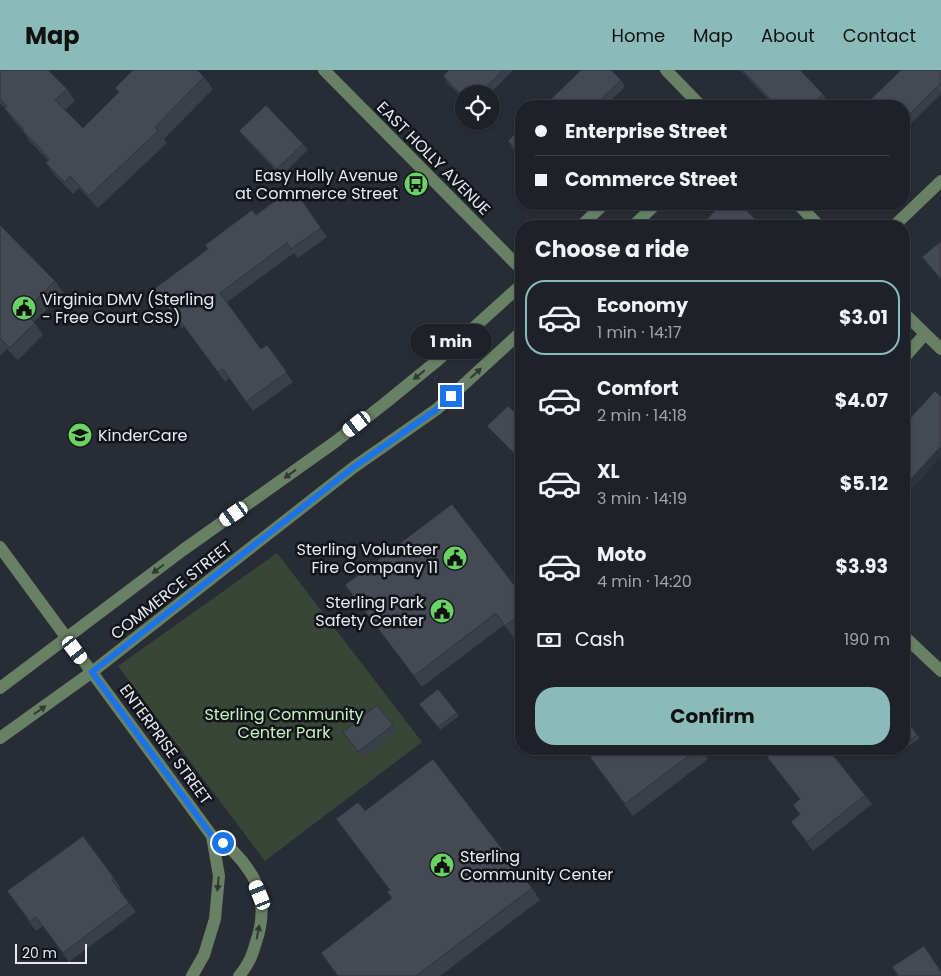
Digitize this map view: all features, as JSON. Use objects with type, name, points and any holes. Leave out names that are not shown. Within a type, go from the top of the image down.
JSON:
[{"type":"street","name":"EAST HOLLY AVENUE","points":[[324,70],[515,263]]},
{"type":"street","points":[[666,70],[695,100]]},
{"type":"street","points":[[900,220],[941,181]]},
{"type":"street","points":[[587,220],[598,210]]},
{"type":"street","points":[[639,220],[650,210]]},
{"type":"street","points":[[804,210],[813,220]]},
{"type":"street","name":"COMMERCE STREET","points":[[0,688],[183,550],[335,442],[438,360],[515,290]]},
{"type":"street","points":[[910,319],[941,349]]},
{"type":"street","points":[[910,351],[925,334]]},
{"type":"street","name":"COMMERCE STREET","points":[[0,738],[92,672],[354,467],[437,409],[515,338]]},
{"type":"street","name":"ENTERPRISE STREET","points":[[0,547],[212,836],[234,851],[251,874],[260,895],[261,916],[258,935],[248,965],[239,976]]},
{"type":"street","points":[[910,642],[941,671]]},
{"type":"street","name":"ENTERPRISE STREET","points":[[192,976],[204,955],[215,919],[219,876],[212,836]]},
{"type":"green space","name":"Sterling Community Center Park","points":[[277,553],[422,742],[265,861],[118,666]]},
{"type":"building","points":[[0,70],[48,70],[67,89],[55,100],[83,128],[119,92],[115,88],[133,70],[197,70],[204,77],[155,127],[158,131],[89,196],[70,176],[65,182],[46,163],[50,159],[4,108],[7,106],[0,99]]},
{"type":"building","points":[[449,70],[503,70],[488,85],[455,85],[455,88],[443,76]]},
{"type":"building","points":[[581,70],[611,70],[621,80],[600,100],[550,100]]},
{"type":"building","points":[[742,70],[800,70],[823,94],[816,100],[771,100]]},
{"type":"building","points":[[901,70],[941,70],[941,83],[910,114],[910,100],[870,100]]},
{"type":"building","points":[[266,105],[303,144],[277,169],[239,131]]},
{"type":"building","points":[[515,134],[515,149],[508,141]]},
{"type":"building","points":[[293,188],[321,228],[291,249],[287,243],[220,293],[261,349],[267,345],[287,372],[246,402],[223,369],[218,372],[177,317],[175,319],[154,289],[208,249],[205,245],[252,210],[256,215]]},
{"type":"building","points":[[716,210],[746,210],[756,220],[706,220]]},
{"type":"building","name":"Virginia DMV (Sterling - Free Court CSS)","points":[[0,225],[55,281],[24,312],[35,323],[10,348],[0,338]]},
{"type":"building","points":[[941,241],[941,279],[922,257]]},
{"type":"building","points":[[935,391],[941,397],[941,446],[910,480],[910,418]]},
{"type":"building","points":[[508,406],[515,413],[515,454],[487,426]]},
{"type":"building","name":"Sterling Park Safety Center","points":[[452,504],[515,586],[515,618],[505,626],[496,613],[414,676],[345,585]]},
{"type":"building","points":[[438,689],[457,713],[438,727],[419,704]]},
{"type":"building","points":[[377,705],[393,725],[358,752],[343,732]]},
{"type":"building","points":[[910,725],[917,735],[910,740]]},
{"type":"building","points":[[593,755],[690,755],[625,804],[590,757]]},
{"type":"building","points":[[770,755],[833,755],[865,795],[807,842],[791,822],[800,814],[793,805],[800,799],[767,757]]},
{"type":"building","name":"Sterling Community Center","points":[[433,759],[532,888],[416,976],[338,976],[321,953],[392,898],[387,892],[390,890],[336,819],[358,802],[365,811]]},
{"type":"building","points":[[83,836],[114,878],[112,880],[129,903],[63,953],[36,917],[30,921],[7,891]]},
{"type":"building","points":[[924,946],[941,972],[941,976],[895,976],[898,975],[892,967]]},
{"type":"place","name":"Easy Holly Avenue at Commerce Street","points":[[416,184]]},
{"type":"place","name":"Virginia DMV (Sterling - Free Court CSS)","points":[[24,308]]},
{"type":"place","name":"KinderCare","points":[[80,435]]},
{"type":"place","name":"Sterling Volunteer Fire Company 11","points":[[455,558]]},
{"type":"place","name":"Sterling Park Safety Center","points":[[442,611]]},
{"type":"place","name":"Sterling Community Center","points":[[442,865]]},
{"type":"route","points":[[223,843],[212,836],[92,672],[354,467],[437,409],[451,396]]}]
